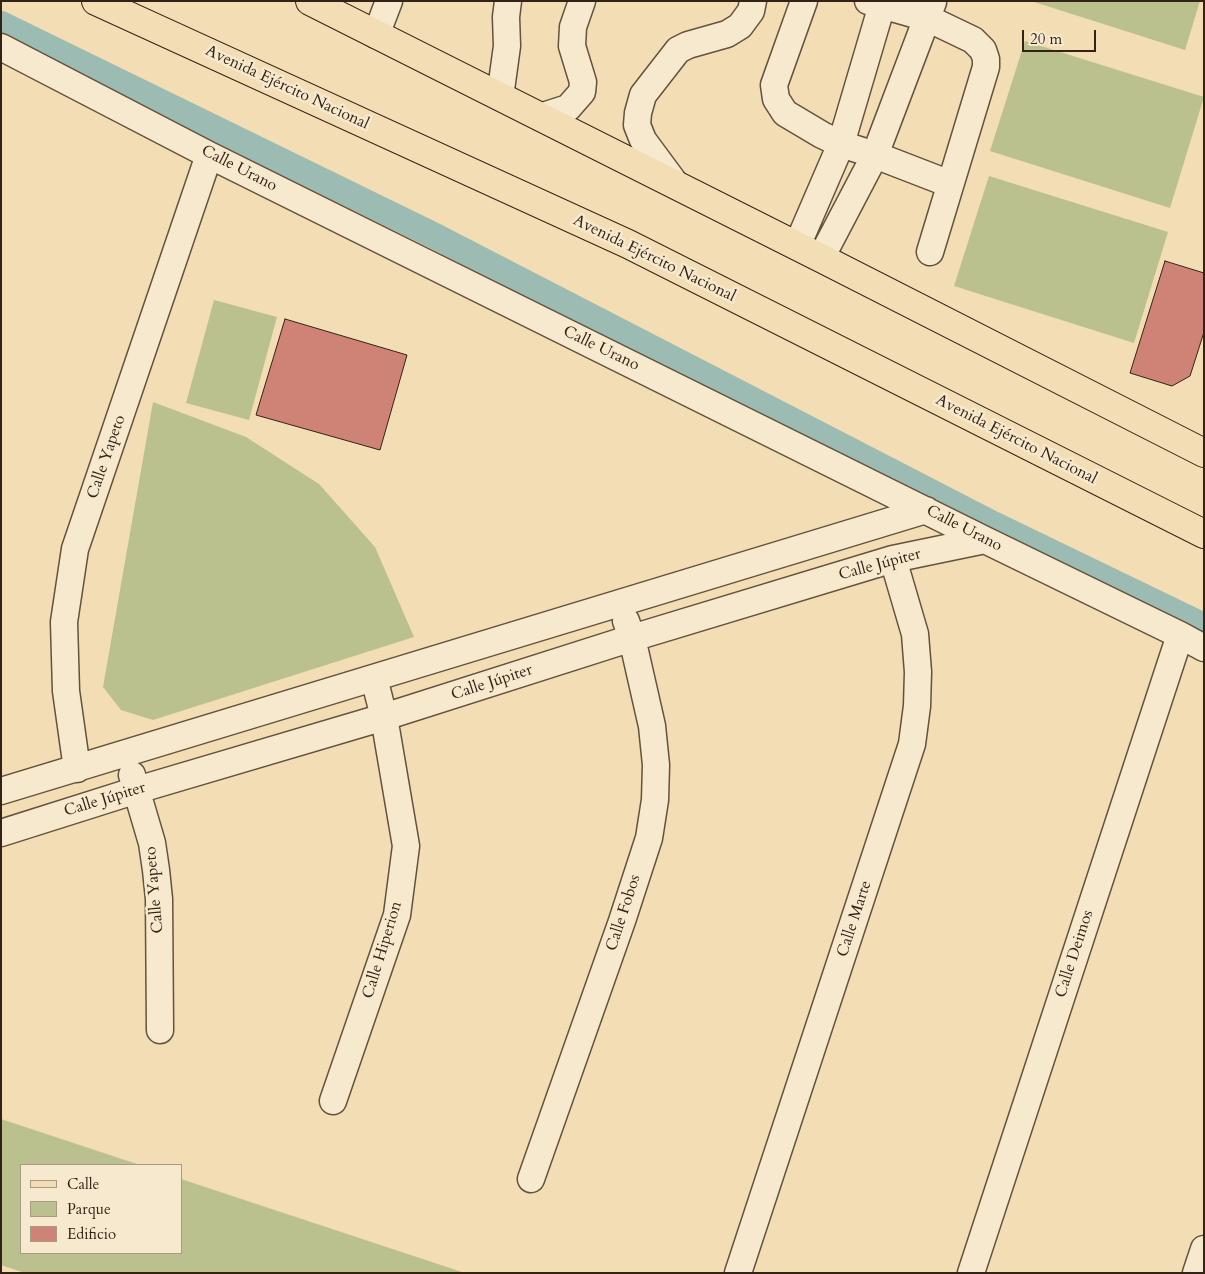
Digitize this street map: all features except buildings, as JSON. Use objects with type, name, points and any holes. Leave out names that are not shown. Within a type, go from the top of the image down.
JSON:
[{"type":"main road","points":[[310,1],[1204,453]]},
{"type":"main road","name":"Avenida Ejército Nacional","points":[[103,3],[628,244],[1204,534]]},
{"type":"street","points":[[376,35],[389,1]]},
{"type":"street","points":[[500,97],[507,46],[506,18],[508,1]]},
{"type":"street","points":[[540,117],[568,108],[582,92],[583,82],[572,46],[573,27],[582,1]]},
{"type":"street","points":[[677,186],[643,140],[637,125],[638,113],[644,95],[678,50],[688,45],[727,34],[740,26],[751,11],[753,1]]},
{"type":"street","points":[[804,1],[774,85],[776,99],[785,113],[841,144],[950,184]]},
{"type":"street","points":[[797,246],[841,144],[875,3],[930,10],[973,40],[986,58],[986,67],[930,252]]},
{"type":"street","points":[[821,258],[875,155],[930,10]]},
{"type":"street","name":"Calle Urano","points":[[1,47],[209,155],[985,540],[1180,634],[1204,648]]},
{"type":"street","name":"Calle Yapeto","points":[[77,769],[66,691],[64,622],[76,549],[209,155]]},
{"type":"street","points":[[1,791],[926,510]]},
{"type":"street","name":"Calle Júpiter","points":[[1,833],[137,790],[384,717],[632,638],[893,559],[985,540]]},
{"type":"street","name":"Calle Marte","points":[[738,1273],[912,744],[917,706],[918,672],[915,634],[893,559]]},
{"type":"street","name":"Calle Fobos","points":[[531,1179],[622,921],[649,838],[655,800],[656,765],[652,726],[632,638],[620,604]]},
{"type":"street","name":"Calle Deimos","points":[[971,1273],[1180,634]]},
{"type":"street","name":"Calle Hiperion","points":[[333,1101],[397,914],[406,846],[384,717],[374,678]]},
{"type":"street","name":"Calle Yapeto","points":[[126,754],[152,842],[156,870],[159,899],[160,1030]]},
{"type":"street","points":[[1196,1273],[1204,1250]]},
{"type":"green space","points":[[1031,1],[1200,1],[1185,50]]},
{"type":"green space","points":[[1025,41],[1204,97],[1170,208],[990,151]]},
{"type":"green space","points":[[989,176],[1168,232],[1134,343],[954,286]]},
{"type":"green space","points":[[214,300],[277,317],[249,420],[186,403]]},
{"type":"green space","points":[[153,402],[246,437],[319,484],[375,547],[414,637],[153,720],[121,710],[103,687]]},
{"type":"green space","points":[[1,1119],[137,1164],[20,1164],[20,1254],[182,1254],[182,1179],[465,1273],[25,1273],[1,1265]]},
{"type":"waterway","points":[[1,24],[433,235],[993,524],[1204,626]]}]
